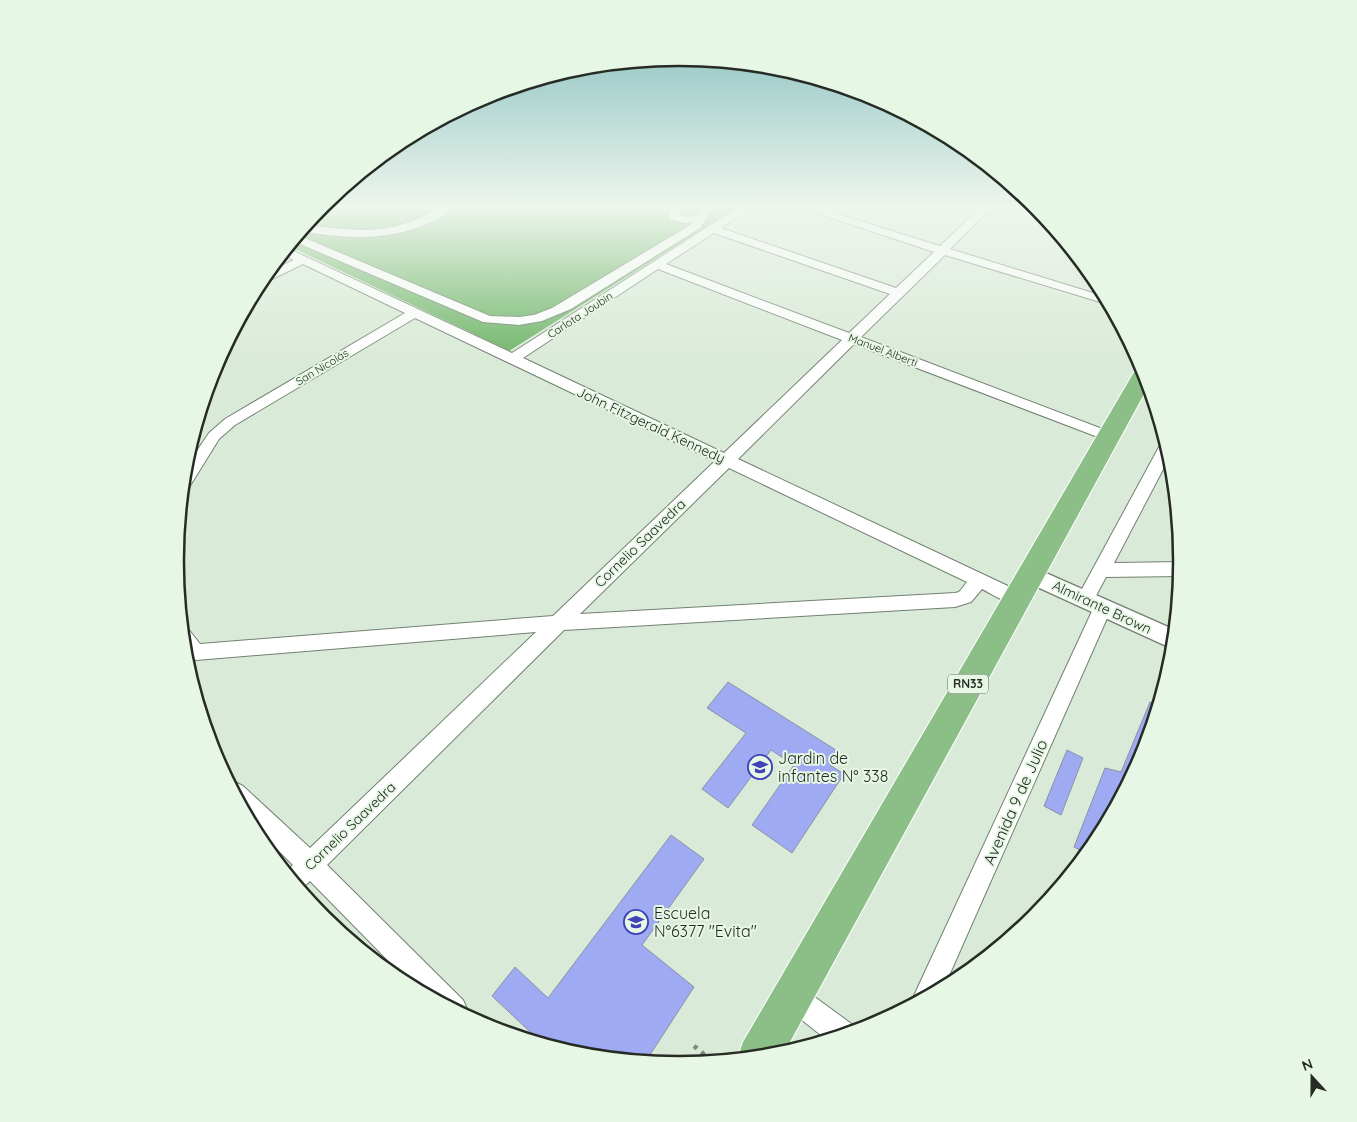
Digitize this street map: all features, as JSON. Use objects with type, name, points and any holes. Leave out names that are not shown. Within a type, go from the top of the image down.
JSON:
[{"type":"highway","name":"RN33","points":[[763,1048],[1139,382]]},
{"type":"street","name":"John Fitzgerald Kennedy","points":[[299,258],[979,580],[1024,586]]},
{"type":"street","points":[[344,258],[486,319],[508,323],[547,316],[567,306],[644,258]]},
{"type":"street","name":"Carlota Joubin","points":[[512,359],[668,258]]},
{"type":"street","points":[[798,258],[898,293]]},
{"type":"street","name":"Cornelio Saavedra","points":[[302,873],[934,258]]},
{"type":"street","points":[[966,258],[1098,299]]},
{"type":"street","points":[[277,272],[302,260]]},
{"type":"street","name":"Manuel Alberti","points":[[658,265],[1108,436]]},
{"type":"street","name":"San Nicolás","points":[[192,469],[214,436],[230,422],[414,312]]},
{"type":"street","name":"Avenida 9 de Julio","points":[[931,986],[1094,603],[1100,570],[1162,457]]},
{"type":"street","points":[[1100,570],[1173,569]]},
{"type":"street","points":[[191,648],[196,652],[558,623],[955,600],[964,597],[979,580]]},
{"type":"street","name":"Almirante Brown","points":[[1024,586],[1094,603],[1167,637]]},
{"type":"street","points":[[258,821],[302,873],[433,990]]},
{"type":"street","points":[[792,996],[836,1030]]},
{"type":"path","points":[[694,1046],[705,1055]]},
{"type":"green space","points":[[315,258],[656,258],[509,351]]},
{"type":"building","name":"Jardin de infantes N° 338","points":[[728,682],[839,752],[830,765],[844,774],[792,853],[752,825],[794,765],[771,750],[728,808],[702,789],[746,733],[707,708]]},
{"type":"building","points":[[1150,702],[1152,703],[1136,750],[1107,808],[1080,850],[1074,847],[1105,768],[1121,772]]},
{"type":"building","points":[[1067,750],[1083,758],[1061,815],[1044,806]]},
{"type":"building","name":"Escuela N°6377 \"Evita\"","points":[[671,835],[704,859],[642,945],[694,987],[650,1055],[614,1052],[550,1039],[531,1033],[492,996],[515,967],[548,998]]},
{"type":"place","name":"Jardin de infantes N° 338","points":[[760,767]]},
{"type":"place","name":"Escuela N°6377 \"Evita\"","points":[[636,922]]}]
